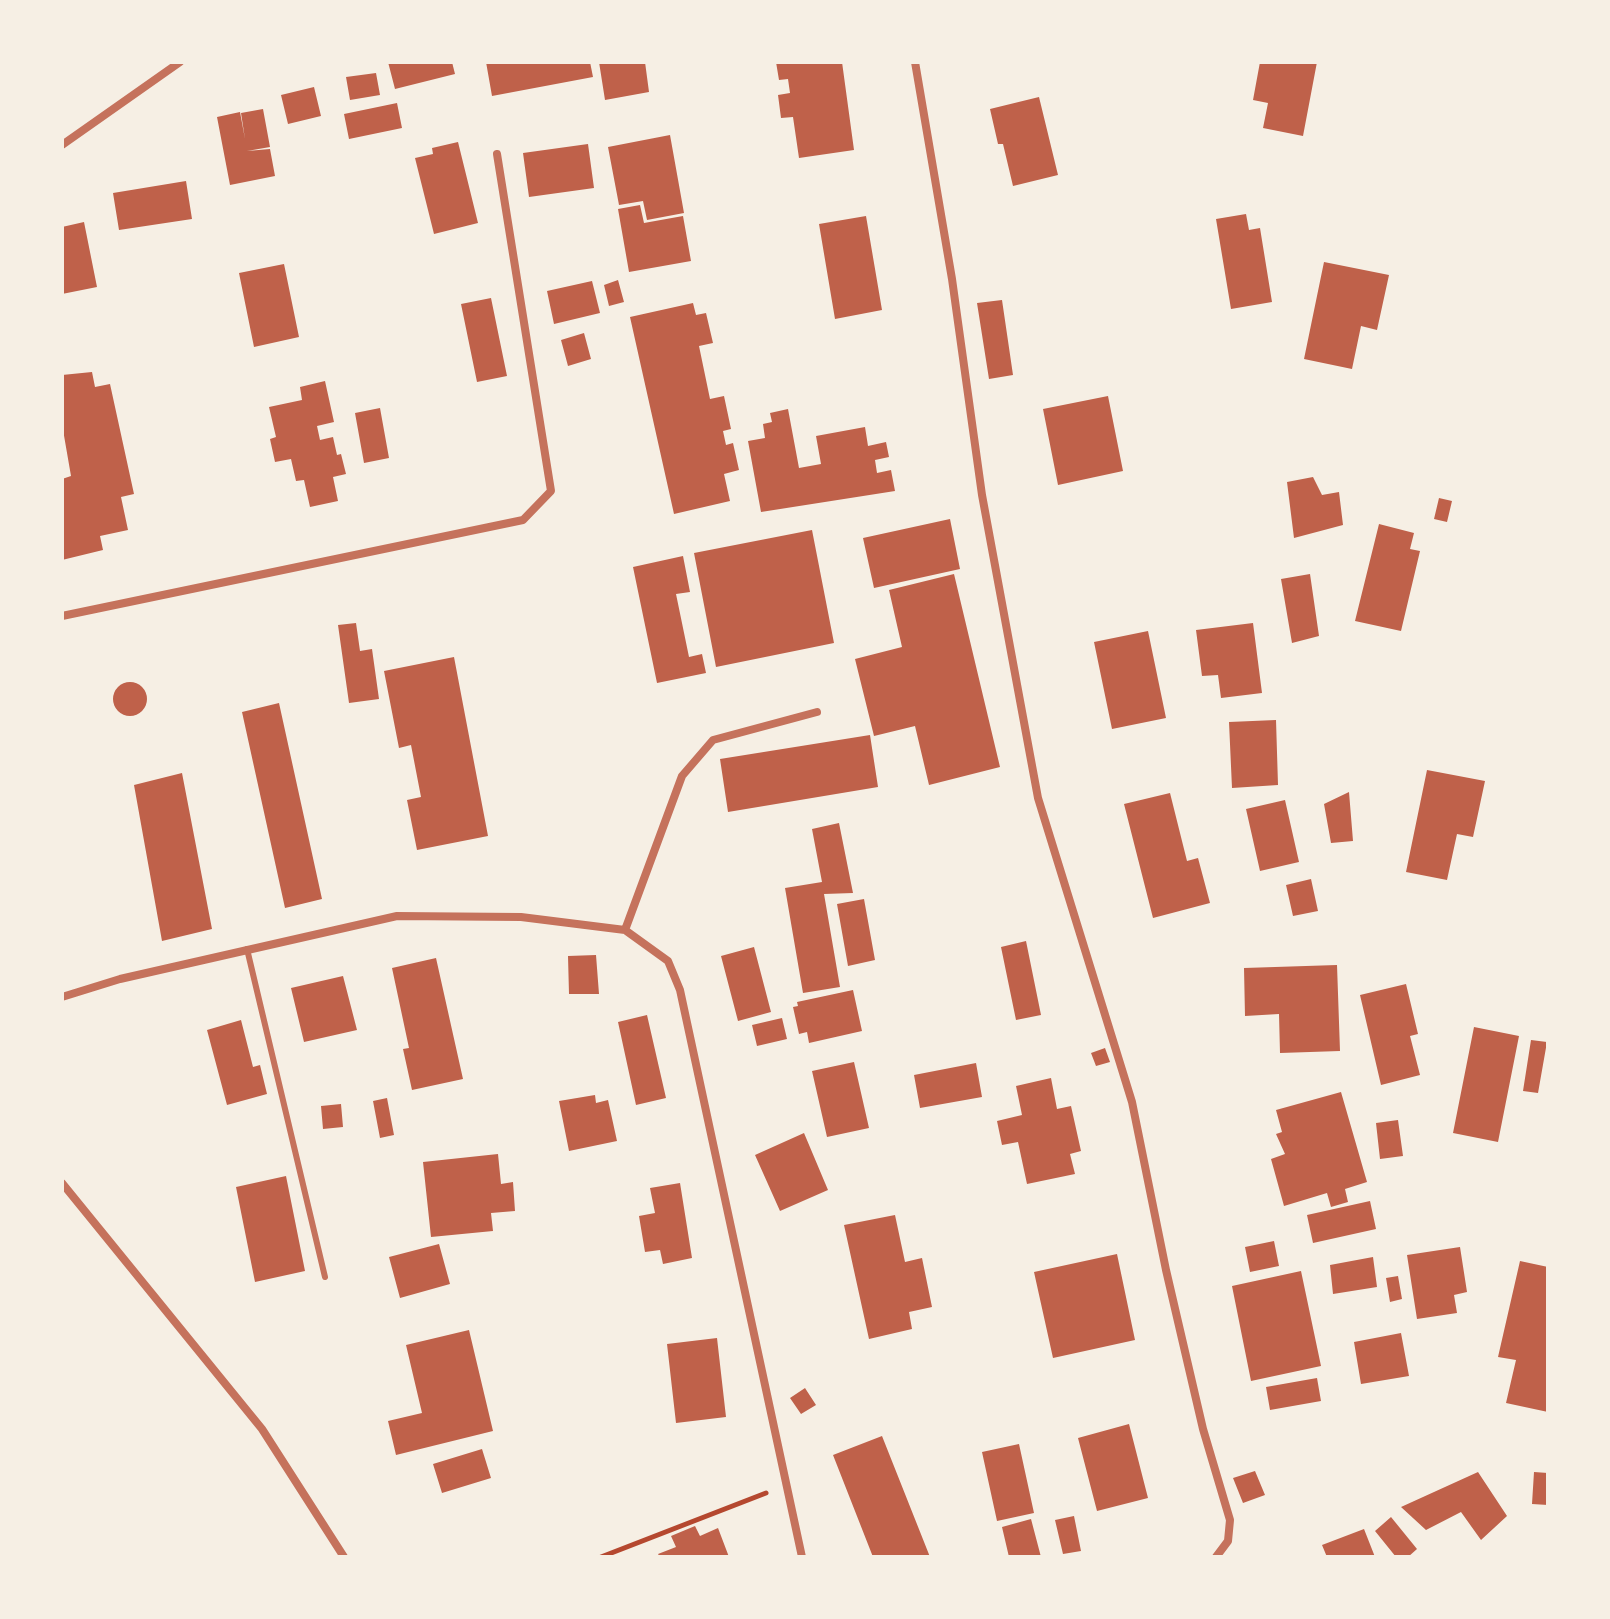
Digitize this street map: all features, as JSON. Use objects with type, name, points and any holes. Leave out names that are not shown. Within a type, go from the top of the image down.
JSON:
[{"type":"street","points":[[62,145],[180,62]]},
{"type":"street","points":[[915,62],[952,279],[982,495],[1038,798],[1132,1102],[1166,1270],[1203,1429],[1230,1520],[1228,1541],[1216,1557]]},
{"type":"street","points":[[62,616],[523,520],[551,491],[497,154]]},
{"type":"street","points":[[625,930],[682,776],[713,740],[817,712]]},
{"type":"street","points":[[62,997],[120,979],[397,916],[521,917],[625,930],[668,961],[680,990],[802,1557]]},
{"type":"street","points":[[62,1183],[262,1429],[344,1557]]},
{"type":"lane","points":[[247,949],[325,1277]]},
{"type":"path","points":[[601,1557],[786,1486]]},
{"type":"building","points":[[388,62],[452,62],[455,74],[395,89]]},
{"type":"building","points":[[486,62],[590,62],[593,77],[492,96]]},
{"type":"building","points":[[599,62],[645,62],[649,92],[605,100]]},
{"type":"building","points":[[776,62],[842,62],[854,150],[799,158],[793,117],[781,118],[778,95],[790,93],[788,79],[779,80]]},
{"type":"building","points":[[1260,62],[1317,62],[1303,136],[1263,128],[1268,103],[1253,100]]},
{"type":"building","points":[[376,73],[380,95],[350,100],[346,77]]},
{"type":"building","points":[[314,87],[321,116],[288,124],[281,95]]},
{"type":"building","points":[[1039,97],[1058,175],[1013,186],[1003,144],[998,144],[990,109]]},
{"type":"building","points":[[397,103],[402,128],[349,139],[344,114]]},
{"type":"building","points":[[263,109],[270,147],[247,151],[270,149],[275,176],[230,185],[217,117],[240,112],[245,139],[241,113]]},
{"type":"building","points":[[670,135],[684,213],[647,220],[643,201],[619,205],[608,147]]},
{"type":"building","points":[[458,142],[478,223],[434,234],[415,158],[433,154],[432,148]]},
{"type":"building","points":[[588,144],[594,188],[529,197],[523,153]]},
{"type":"building","points":[[186,181],[192,219],[119,230],[113,193]]},
{"type":"building","points":[[640,205],[644,223],[683,216],[691,261],[629,272],[618,209]]},
{"type":"building","points":[[1246,214],[1249,230],[1260,228],[1272,302],[1231,309],[1216,219]]},
{"type":"building","points":[[866,216],[882,310],[835,319],[819,224]]},
{"type":"building","points":[[84,222],[97,287],[62,294],[62,227]]},
{"type":"building","points":[[1324,262],[1389,275],[1377,330],[1361,326],[1352,369],[1304,359]]},
{"type":"building","points":[[284,264],[299,337],[254,347],[239,273]]},
{"type":"building","points":[[618,280],[624,302],[609,306],[604,285]]},
{"type":"building","points":[[592,281],[600,313],[554,324],[547,291]]},
{"type":"building","points":[[491,298],[507,376],[477,382],[461,304]]},
{"type":"building","points":[[1002,300],[1013,375],[989,379],[977,303]]},
{"type":"building","points":[[693,303],[696,315],[706,313],[713,343],[699,346],[710,399],[724,396],[731,429],[723,431],[726,445],[733,443],[739,470],[724,474],[730,501],[674,514],[630,317]]},
{"type":"building","points":[[584,333],[591,359],[568,366],[561,340]]},
{"type":"building","points":[[92,372],[95,387],[110,384],[134,494],[121,497],[128,530],[100,536],[103,550],[62,560],[62,479],[71,476],[62,424],[62,375]]},
{"type":"building","points":[[325,381],[334,422],[317,426],[320,440],[333,437],[346,474],[333,477],[338,501],[310,507],[304,480],[296,481],[291,459],[275,462],[270,439],[276,437],[269,407],[302,400],[300,387]]},
{"type":"building","points":[[1108,396],[1123,471],[1058,485],[1043,409]]},
{"type":"building","points":[[380,408],[389,458],[364,463],[355,413]]},
{"type":"building","points":[[788,409],[799,468],[821,464],[816,436],[865,427],[868,446],[886,442],[889,457],[875,460],[877,473],[891,470],[895,491],[761,512],[748,441],[765,438],[763,424],[772,422],[770,413]]},
{"type":"building","points":[[1313,477],[1322,495],[1339,492],[1343,525],[1294,538],[1287,482]]},
{"type":"building","points":[[1439,498],[1452,501],[1447,522],[1434,519]]},
{"type":"building","points":[[950,519],[960,569],[874,588],[863,538]]},
{"type":"building","points":[[1379,524],[1414,533],[1410,549],[1420,551],[1401,631],[1355,621]]},
{"type":"building","points":[[812,530],[834,643],[716,667],[694,553]]},
{"type":"building","points":[[683,556],[690,592],[676,594],[689,657],[702,654],[706,673],[657,683],[633,567]]},
{"type":"building","points":[[954,574],[1000,767],[929,785],[915,726],[874,736],[855,659],[902,647],[889,590]]},
{"type":"building","points":[[1310,574],[1319,636],[1292,643],[1281,579]]},
{"type":"building","points":[[356,623],[360,651],[372,649],[379,699],[349,703],[338,625]]},
{"type":"building","points":[[1253,623],[1262,693],[1221,698],[1218,675],[1202,676],[1196,630]]},
{"type":"building","points":[[1148,631],[1166,718],[1112,729],[1094,642]]},
{"type":"building","points":[[454,657],[488,836],[417,850],[407,800],[421,797],[411,745],[399,748],[384,671]]},
{"type":"building","points":[[130,682],[142,687],[147,699],[142,711],[130,716],[118,711],[113,699],[118,687]]},
{"type":"building","points":[[279,703],[322,899],[285,908],[242,712]]},
{"type":"building","points":[[1276,720],[1278,785],[1232,788],[1229,722]]},
{"type":"building","points":[[870,735],[878,787],[728,812],[720,759]]},
{"type":"building","points":[[1427,770],[1485,781],[1473,837],[1457,834],[1447,880],[1406,872]]},
{"type":"building","points":[[182,773],[212,929],[162,941],[134,785]]},
{"type":"building","points":[[1349,792],[1353,841],[1331,843],[1324,804]]},
{"type":"building","points":[[1170,793],[1187,861],[1198,858],[1210,903],[1153,918],[1124,804]]},
{"type":"building","points":[[1285,800],[1299,862],[1260,871],[1246,809]]},
{"type":"building","points":[[839,823],[853,893],[824,894],[840,987],[803,993],[785,888],[822,882],[812,829]]},
{"type":"building","points":[[1311,879],[1318,911],[1293,916],[1286,885]]},
{"type":"building","points":[[864,899],[875,960],[848,966],[837,904]]},
{"type":"building","points":[[1026,941],[1041,1015],[1016,1020],[1001,947]]},
{"type":"building","points":[[754,947],[771,1012],[738,1021],[721,956]]},
{"type":"building","points":[[596,955],[599,994],[569,994],[568,956]]},
{"type":"building","points":[[436,958],[463,1079],[412,1090],[403,1049],[409,1048],[392,968]]},
{"type":"building","points":[[1337,965],[1340,1051],[1280,1053],[1279,1014],[1245,1016],[1244,968]]},
{"type":"building","points":[[343,976],[357,1030],[304,1042],[291,988]]},
{"type":"building","points":[[1406,984],[1418,1034],[1410,1036],[1420,1075],[1381,1085],[1360,995]]},
{"type":"building","points":[[853,990],[862,1031],[809,1043],[807,1032],[799,1034],[793,1007],[798,1006],[797,1002]]},
{"type":"building","points":[[647,1015],[666,1098],[636,1105],[618,1022]]},
{"type":"building","points":[[782,1018],[787,1039],[757,1046],[752,1025]]},
{"type":"building","points":[[241,1020],[253,1067],[260,1065],[267,1094],[227,1105],[207,1030]]},
{"type":"building","points":[[1474,1027],[1519,1036],[1498,1142],[1453,1133]]},
{"type":"building","points":[[1531,1040],[1547,1042],[1538,1093],[1523,1091]]},
{"type":"building","points":[[1105,1048],[1110,1062],[1096,1066],[1091,1053]]},
{"type":"building","points":[[854,1062],[869,1128],[827,1137],[812,1071]]},
{"type":"building","points":[[976,1063],[982,1097],[920,1108],[914,1075]]},
{"type":"building","points":[[1051,1078],[1057,1109],[1071,1106],[1081,1151],[1070,1154],[1075,1174],[1027,1184],[1018,1142],[1002,1145],[997,1121],[1022,1115],[1016,1086]]},
{"type":"building","points":[[1341,1092],[1367,1182],[1345,1189],[1348,1202],[1331,1207],[1327,1193],[1284,1206],[1271,1159],[1285,1154],[1276,1134],[1282,1132],[1276,1110]]},
{"type":"building","points":[[595,1095],[596,1103],[608,1100],[617,1141],[569,1151],[559,1101]]},
{"type":"building","points":[[387,1098],[394,1135],[380,1138],[373,1101]]},
{"type":"building","points":[[341,1104],[343,1127],[323,1129],[321,1106]]},
{"type":"building","points":[[1398,1120],[1403,1156],[1380,1159],[1376,1123]]},
{"type":"building","points":[[804,1133],[828,1190],[780,1211],[755,1155]]},
{"type":"building","points":[[498,1154],[501,1184],[513,1182],[515,1211],[491,1213],[493,1231],[431,1237],[423,1162]]},
{"type":"building","points":[[286,1176],[305,1271],[255,1282],[236,1187]]},
{"type":"building","points":[[680,1183],[692,1258],[663,1264],[660,1250],[645,1252],[639,1216],[655,1213],[650,1188]]},
{"type":"building","points":[[1370,1201],[1376,1229],[1313,1243],[1307,1215]]},
{"type":"building","points":[[895,1215],[905,1262],[922,1258],[932,1307],[909,1312],[912,1329],[869,1339],[844,1225]]},
{"type":"building","points":[[1274,1241],[1279,1266],[1250,1272],[1245,1247]]},
{"type":"building","points":[[439,1244],[450,1284],[400,1298],[389,1257]]},
{"type":"building","points":[[1460,1247],[1467,1292],[1454,1295],[1457,1313],[1417,1319],[1407,1255]]},
{"type":"building","points":[[1117,1254],[1135,1340],[1053,1358],[1034,1272]]},
{"type":"building","points":[[1373,1257],[1377,1287],[1333,1294],[1330,1265]]},
{"type":"building","points":[[1520,1261],[1548,1267],[1548,1412],[1506,1403],[1516,1360],[1498,1357]]},
{"type":"building","points":[[1301,1271],[1321,1366],[1251,1381],[1232,1286]]},
{"type":"building","points":[[1398,1276],[1402,1299],[1390,1302],[1386,1278]]},
{"type":"building","points":[[469,1330],[493,1431],[396,1455],[388,1421],[422,1413],[406,1345]]},
{"type":"building","points":[[1401,1333],[1409,1376],[1361,1384],[1354,1342]]},
{"type":"building","points":[[717,1338],[726,1417],[676,1423],[667,1344]]},
{"type":"building","points":[[1317,1378],[1321,1401],[1270,1410],[1266,1387]]},
{"type":"building","points":[[805,1388],[816,1405],[801,1414],[790,1398]]},
{"type":"building","points":[[1129,1424],[1148,1498],[1097,1511],[1078,1438]]},
{"type":"building","points":[[882,1436],[930,1557],[873,1557],[833,1455]]},
{"type":"building","points":[[1019,1444],[1034,1513],[997,1521],[982,1452]]},
{"type":"building","points":[[482,1449],[491,1478],[442,1493],[433,1464]]},
{"type":"building","points":[[1255,1471],[1265,1495],[1243,1503],[1233,1478]]},
{"type":"building","points":[[1478,1472],[1507,1516],[1481,1540],[1461,1512],[1426,1530],[1401,1507]]},
{"type":"building","points":[[1534,1472],[1548,1473],[1548,1505],[1532,1504]]},
{"type":"building","points":[[1074,1516],[1081,1551],[1063,1554],[1055,1520]]},
{"type":"building","points":[[1391,1517],[1417,1549],[1408,1557],[1396,1557],[1375,1531]]},
{"type":"building","points":[[1031,1519],[1041,1557],[1009,1557],[1002,1527]]},
{"type":"building","points":[[695,1526],[700,1536],[718,1528],[729,1557],[660,1557],[658,1554],[676,1547],[671,1536]]},
{"type":"building","points":[[1364,1529],[1375,1557],[1327,1557],[1322,1545]]}]
